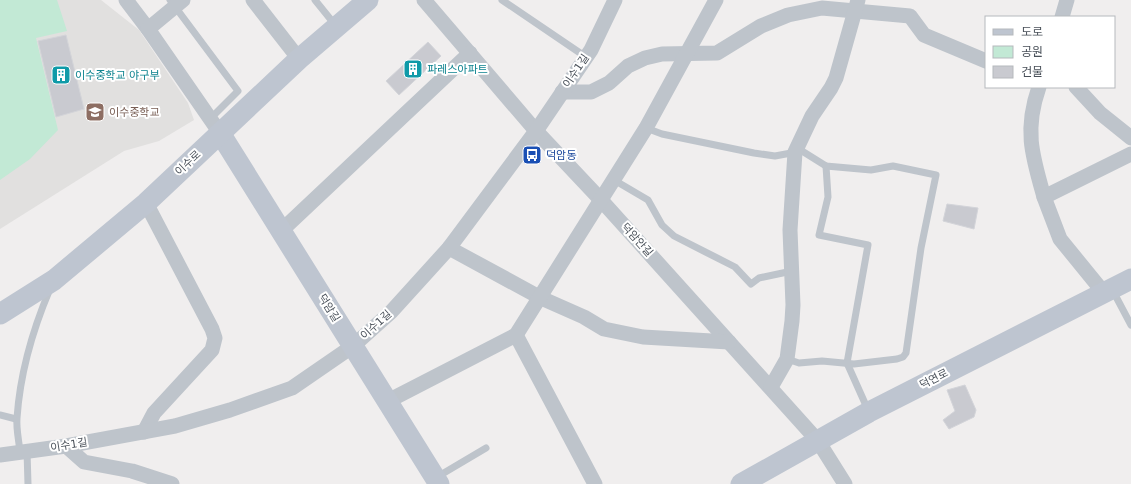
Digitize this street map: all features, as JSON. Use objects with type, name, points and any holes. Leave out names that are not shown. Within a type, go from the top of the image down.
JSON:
[{"type":"street","points":[[126,0],[148,29],[215,126]]},
{"type":"street","points":[[252,0],[300,59]]},
{"type":"street","name":"이수로","points":[[0,314],[54,280],[146,203],[215,126],[300,59],[336,26],[368,0]]},
{"type":"street","name":"덕암안길","points":[[424,0],[536,131],[601,200],[771,387],[818,441],[845,484]]},
{"type":"street","name":"이수1길","points":[[0,455],[66,446],[175,426],[230,410],[292,388],[352,346],[391,312],[449,248],[536,131],[586,57],[615,0]]},
{"type":"street","points":[[388,402],[516,334],[541,298],[646,128],[716,0]]},
{"type":"street","points":[[1062,16],[1067,0]]},
{"type":"street","points":[[148,29],[176,2]]},
{"type":"street","points":[[771,387],[787,360],[793,305],[790,230],[795,152],[812,116],[836,78],[856,6]]},
{"type":"street","points":[[562,92],[591,92],[604,87],[628,66],[645,58],[662,54],[717,53],[761,26],[788,16],[822,8],[856,6],[910,16],[924,35],[985,60]]},
{"type":"street","points":[[281,231],[470,53]]},
{"type":"street","points":[[1039,88],[1030,118],[1030,134],[1032,156],[1044,197],[1060,239],[1108,291]]},
{"type":"street","points":[[1077,88],[1100,113],[1131,138]]},
{"type":"street","name":"덕암길","points":[[215,126],[388,402],[435,482]]},
{"type":"street","points":[[1044,197],[1131,154]]},
{"type":"street","points":[[144,432],[154,413],[212,350],[215,338],[146,203]]},
{"type":"street","points":[[449,248],[541,298],[584,317],[604,329],[643,337],[729,342]]},
{"type":"street","name":"덕연로","points":[[741,484],[869,412],[1131,279]]},
{"type":"street","points":[[516,334],[595,484]]},
{"type":"street","points":[[66,446],[84,462],[132,471],[172,484]]},
{"type":"lane","points":[[315,0],[336,26]]},
{"type":"lane","points":[[502,0],[586,57]]},
{"type":"lane","points":[[176,2],[238,91],[215,126]]},
{"type":"lane","points":[[646,128],[662,134],[754,154],[775,156],[802,151],[826,166],[871,170],[893,166],[936,176],[921,248],[906,353],[903,357],[854,364],[822,361],[799,363],[787,360]]},
{"type":"lane","points":[[826,166],[828,197],[819,235],[868,245],[846,363],[869,412]]},
{"type":"lane","points":[[614,180],[648,200],[662,225],[674,236],[735,267],[751,284],[759,278],[792,271]]},
{"type":"lane","points":[[28,484],[16,419],[38,318],[54,280]]},
{"type":"lane","points":[[1108,291],[1131,325]]},
{"type":"lane","points":[[0,415],[16,419]]},
{"type":"lane","points":[[435,482],[486,448]]},
{"type":"shaded area","name":"이수중학교","points":[[0,0],[101,0],[139,30],[188,103],[194,120],[159,141],[124,151],[0,229]]},
{"type":"green space","points":[[0,0],[57,0],[67,31],[36,38],[58,130],[30,159],[0,180]]},
{"type":"building","name":"이수중학교 야구부","points":[[66,35],[84,109],[56,117],[38,41]]},
{"type":"building","name":"파레스아파트","points":[[428,42],[441,56],[399,95],[386,81]]},
{"type":"building","points":[[947,204],[978,208],[974,229],[943,221]]},
{"type":"building","points":[[965,385],[976,410],[974,417],[949,429],[943,420],[955,411],[947,390]]},
{"type":"place","name":"파레스아파트","points":[[413,69]]},
{"type":"place","name":"이수중학교 야구부","points":[[61,75]]},
{"type":"place","name":"이수중학교","points":[[95,112]]},
{"type":"place","name":"덕암동","points":[[532,155]]}]
